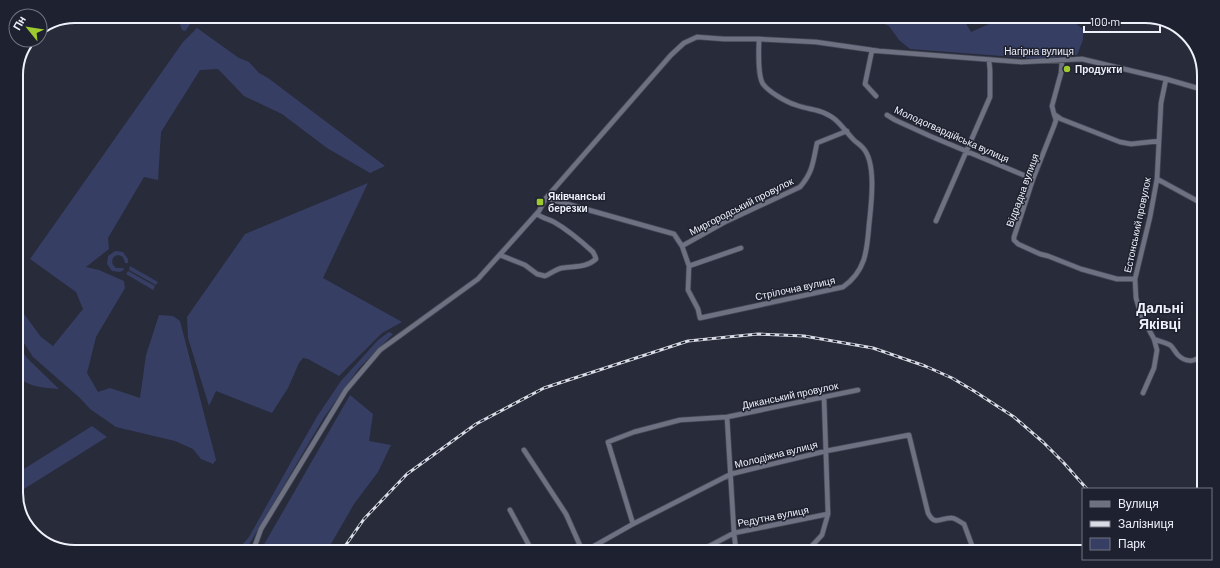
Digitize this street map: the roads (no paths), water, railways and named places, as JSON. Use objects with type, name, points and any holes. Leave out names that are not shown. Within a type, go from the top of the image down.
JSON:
[{"type":"street","name":"Нагірна вулиця","points":[[546,198],[671,55],[684,43],[697,37],[816,42],[920,55],[1021,62],[1082,60],[1166,79],[1197,88]]},
{"type":"street","name":"Стрілочна вулиця","points":[[700,318],[843,287],[855,277],[864,261],[873,191],[869,157],[864,148],[852,138],[836,119],[819,111],[794,105],[772,92],[762,83],[760,72],[759,39]]},
{"type":"street","points":[[872,50],[865,84],[876,96]]},
{"type":"street","points":[[936,221],[990,97],[989,60]]},
{"type":"street","name":"Відрадна вулиця","points":[[1062,61],[1061,73],[1052,106],[1056,120],[1033,179],[1014,240],[1018,244],[1040,254],[1081,269],[1117,279],[1135,279]]},
{"type":"street","name":"Естонський провулок","points":[[1143,393],[1154,368],[1157,350],[1154,339],[1141,314],[1136,298],[1135,279],[1150,217],[1157,179],[1161,102],[1166,79]]},
{"type":"street","name":"Молодогвардійська вулиця","points":[[886,114],[895,120],[966,152],[1033,179]]},
{"type":"street","points":[[1054,114],[1061,119],[1120,142],[1131,144],[1159,141]]},
{"type":"street","name":"Миргородський провулок","points":[[682,246],[725,222],[800,187],[812,169],[816,143],[847,131]]},
{"type":"street","points":[[1157,179],[1197,201]]},
{"type":"street","points":[[255,545],[261,529],[346,390],[380,350],[478,279],[536,214],[546,198]]},
{"type":"street","name":"Миргородський провулок","points":[[546,198],[674,234],[682,246],[689,266],[688,290],[698,309],[700,318]]},
{"type":"street","points":[[500,255],[520,263],[537,274],[545,276],[562,268],[576,267],[596,259],[593,252],[567,230],[536,214]]},
{"type":"street","points":[[689,266],[741,248]]},
{"type":"street","points":[[1154,339],[1170,345],[1184,360],[1192,361],[1197,358]]},
{"type":"street","name":"Диканський провулок","points":[[727,417],[858,390]]},
{"type":"street","points":[[813,545],[822,535],[828,514],[824,397]]},
{"type":"street","points":[[633,524],[608,442],[634,432],[680,420],[727,417],[735,545]]},
{"type":"street","name":"Молодіжна вулиця","points":[[596,545],[633,524],[731,474],[826,451],[908,435],[924,492],[928,513],[931,518],[936,521],[952,518],[964,524],[972,545]]},
{"type":"street","points":[[524,450],[566,514],[580,545]]},
{"type":"street","points":[[510,510],[529,545]]},
{"type":"street","name":"Редутна вулиця","points":[[711,545],[734,533],[828,514]]},
{"type":"railway","points":[[346,545],[364,519],[407,474],[476,424],[544,388],[688,341],[758,334],[804,336],[873,348],[925,366],[952,378],[1014,417],[1043,442],[1086,488]]},
{"type":"place","name":"Продукти","points":[[1067,69]]},
{"type":"place","name":"Яківчанські березки","points":[[540,202]]},
{"type":"district","name":"Дальні Яківці","points":[[1160,316]]}]
